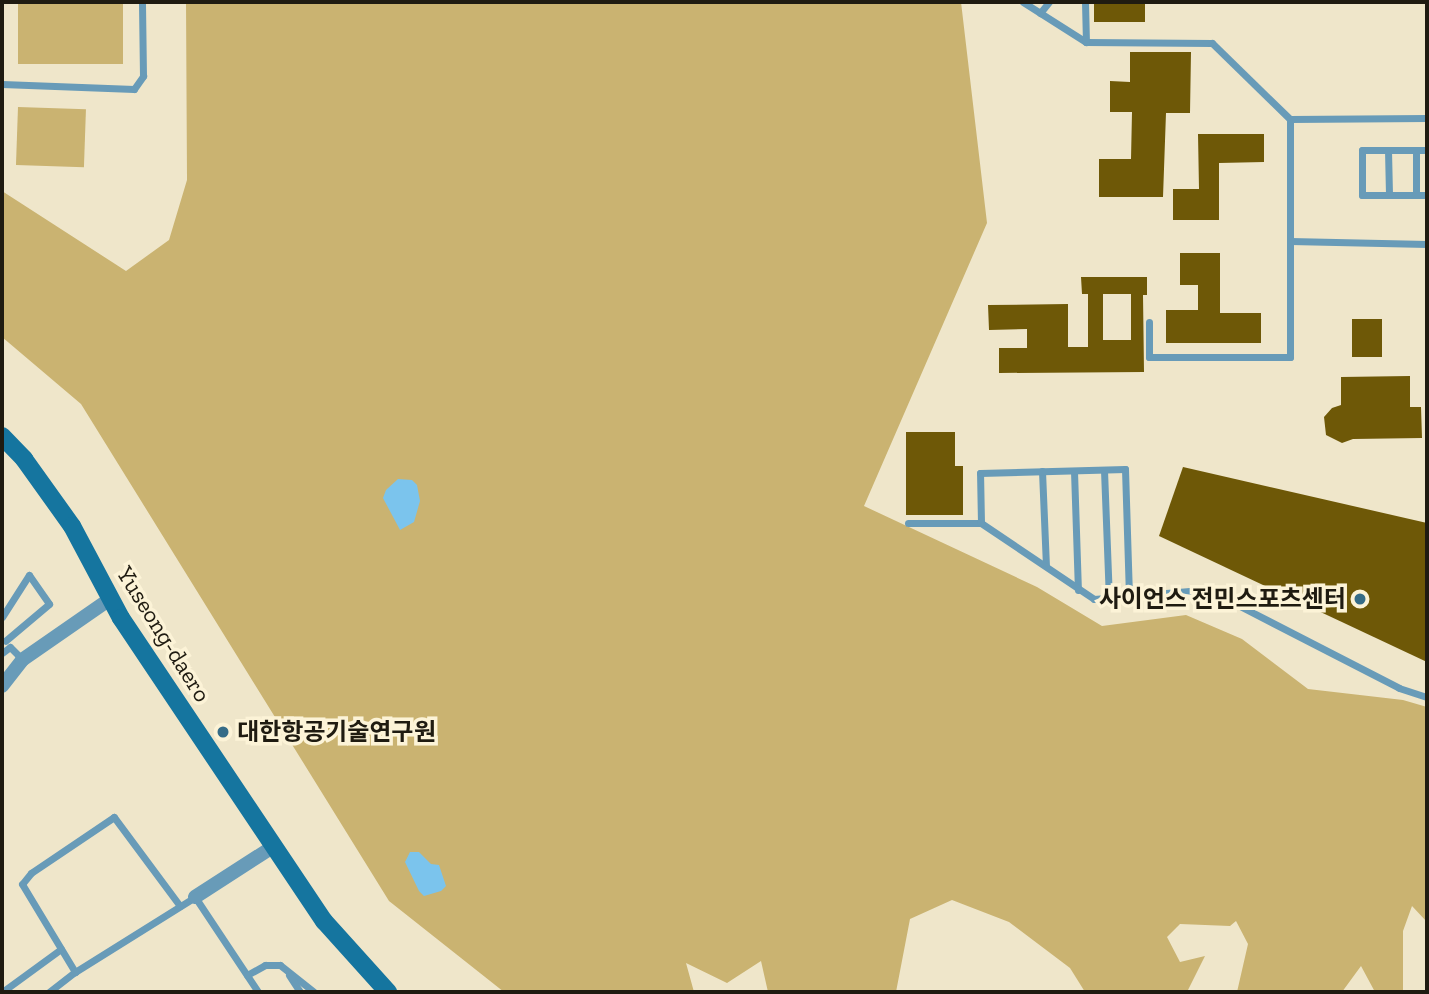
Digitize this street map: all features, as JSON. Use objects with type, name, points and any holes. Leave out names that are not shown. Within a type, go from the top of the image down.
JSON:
[{"type":"main road","name":"Yuseong-daero","points":[[2,436],[24,459],[72,526],[110,598],[324,921],[388,992]]},
{"type":"street","points":[[2,686],[22,660],[110,598]]},
{"type":"street","points":[[195,897],[274,846]]},
{"type":"lane","points":[[2,84],[134,89],[143,76],[142,2]]},
{"type":"lane","points":[[1023,2],[1086,42],[1212,43],[1290,119],[1427,118]]},
{"type":"lane","points":[[1040,13],[1049,2]]},
{"type":"lane","points":[[1085,2],[1086,42]]},
{"type":"lane","points":[[1149,322],[1149,357],[1290,357],[1290,119]]},
{"type":"lane","points":[[1427,150],[1362,150],[1362,195],[1427,195]]},
{"type":"lane","points":[[1388,150],[1389,195]]},
{"type":"lane","points":[[1416,150],[1416,195]]},
{"type":"lane","points":[[1290,241],[1427,244]]},
{"type":"lane","points":[[1104,470],[1109,600]]},
{"type":"lane","points":[[981,523],[980,473],[1125,470],[1129,597]]},
{"type":"lane","points":[[1042,471],[1046,565]]},
{"type":"lane","points":[[1074,471],[1078,590]]},
{"type":"lane","points":[[908,523],[981,523],[1094,599],[1109,600],[1202,590],[1232,602],[1399,688],[1427,697]]},
{"type":"lane","points":[[2,617],[29,575],[49,604],[5,642],[2,653]]},
{"type":"lane","points":[[5,642],[22,660]]},
{"type":"lane","points":[[75,972],[22,884],[30,873],[114,817],[180,906]]},
{"type":"lane","points":[[49,992],[75,972],[195,897],[258,992]]},
{"type":"lane","points":[[2,992],[61,949]]},
{"type":"lane","points":[[247,975],[265,965],[281,965],[314,992]]},
{"type":"lane","points":[[285,969],[300,992]]},
{"type":"shaded area","points":[[18,2],[123,2],[123,64],[18,64]]},
{"type":"shaded area","points":[[186,2],[961,2],[987,223],[864,506],[1037,587],[1102,626],[1186,615],[1242,639],[1308,689],[1403,700],[1427,707],[1427,922],[1412,906],[1403,931],[1403,992],[1375,992],[1361,966],[1342,992],[1237,992],[1248,944],[1236,921],[1230,926],[1180,924],[1167,937],[1180,962],[1205,956],[1187,992],[1085,992],[1070,968],[1009,922],[952,900],[910,919],[896,992],[768,992],[761,961],[727,983],[686,963],[694,992],[504,992],[389,901],[81,404],[2,337],[2,191],[126,271],[169,240],[187,180]]},
{"type":"shaded area","points":[[18,107],[86,109],[84,167],[16,165]]},
{"type":"water","points":[[398,479],[412,480],[417,485],[420,501],[414,522],[400,530],[383,498],[386,490]]},
{"type":"water","points":[[410,852],[419,852],[431,864],[439,865],[446,886],[441,891],[424,896],[419,891],[405,862]]},
{"type":"building","points":[[1094,2],[1145,2],[1145,22],[1094,22]]},
{"type":"building","points":[[1130,52],[1191,52],[1190,113],[1166,113],[1163,197],[1099,197],[1099,159],[1131,159],[1132,112],[1110,112],[1110,81],[1130,82]]},
{"type":"building","points":[[1198,134],[1264,134],[1264,162],[1219,163],[1219,220],[1173,220],[1173,189],[1199,189]]},
{"type":"building","points":[[1180,253],[1220,253],[1220,313],[1261,313],[1261,343],[1166,343],[1166,310],[1198,310],[1198,285],[1180,285]]},
{"type":"building","points":[[1081,277],[1147,277],[1147,295],[1143,295],[1144,372],[999,373],[999,348],[1027,348],[1027,329],[989,330],[988,305],[1068,304],[1068,347],[1088,347],[1088,294],[1082,294]],"holes":[[[1103,294],[1131,294],[1131,340],[1103,340]]]},
{"type":"building","points":[[1352,319],[1382,319],[1382,357],[1352,357]]},
{"type":"building","points":[[1410,376],[1410,407],[1421,407],[1422,438],[1353,439],[1342,443],[1326,435],[1324,417],[1332,408],[1341,405],[1341,377]]},
{"type":"building","points":[[906,432],[955,432],[955,466],[963,466],[963,515],[906,515]]},
{"type":"building","name":"사이언스 전민스포츠센터","points":[[1183,467],[1427,523],[1427,662],[1159,536]]},
{"type":"place","name":"사이언스 전민스포츠센터","points":[[1360,599]]},
{"type":"place","name":"대한항공기술연구원","points":[[223,732]]}]
